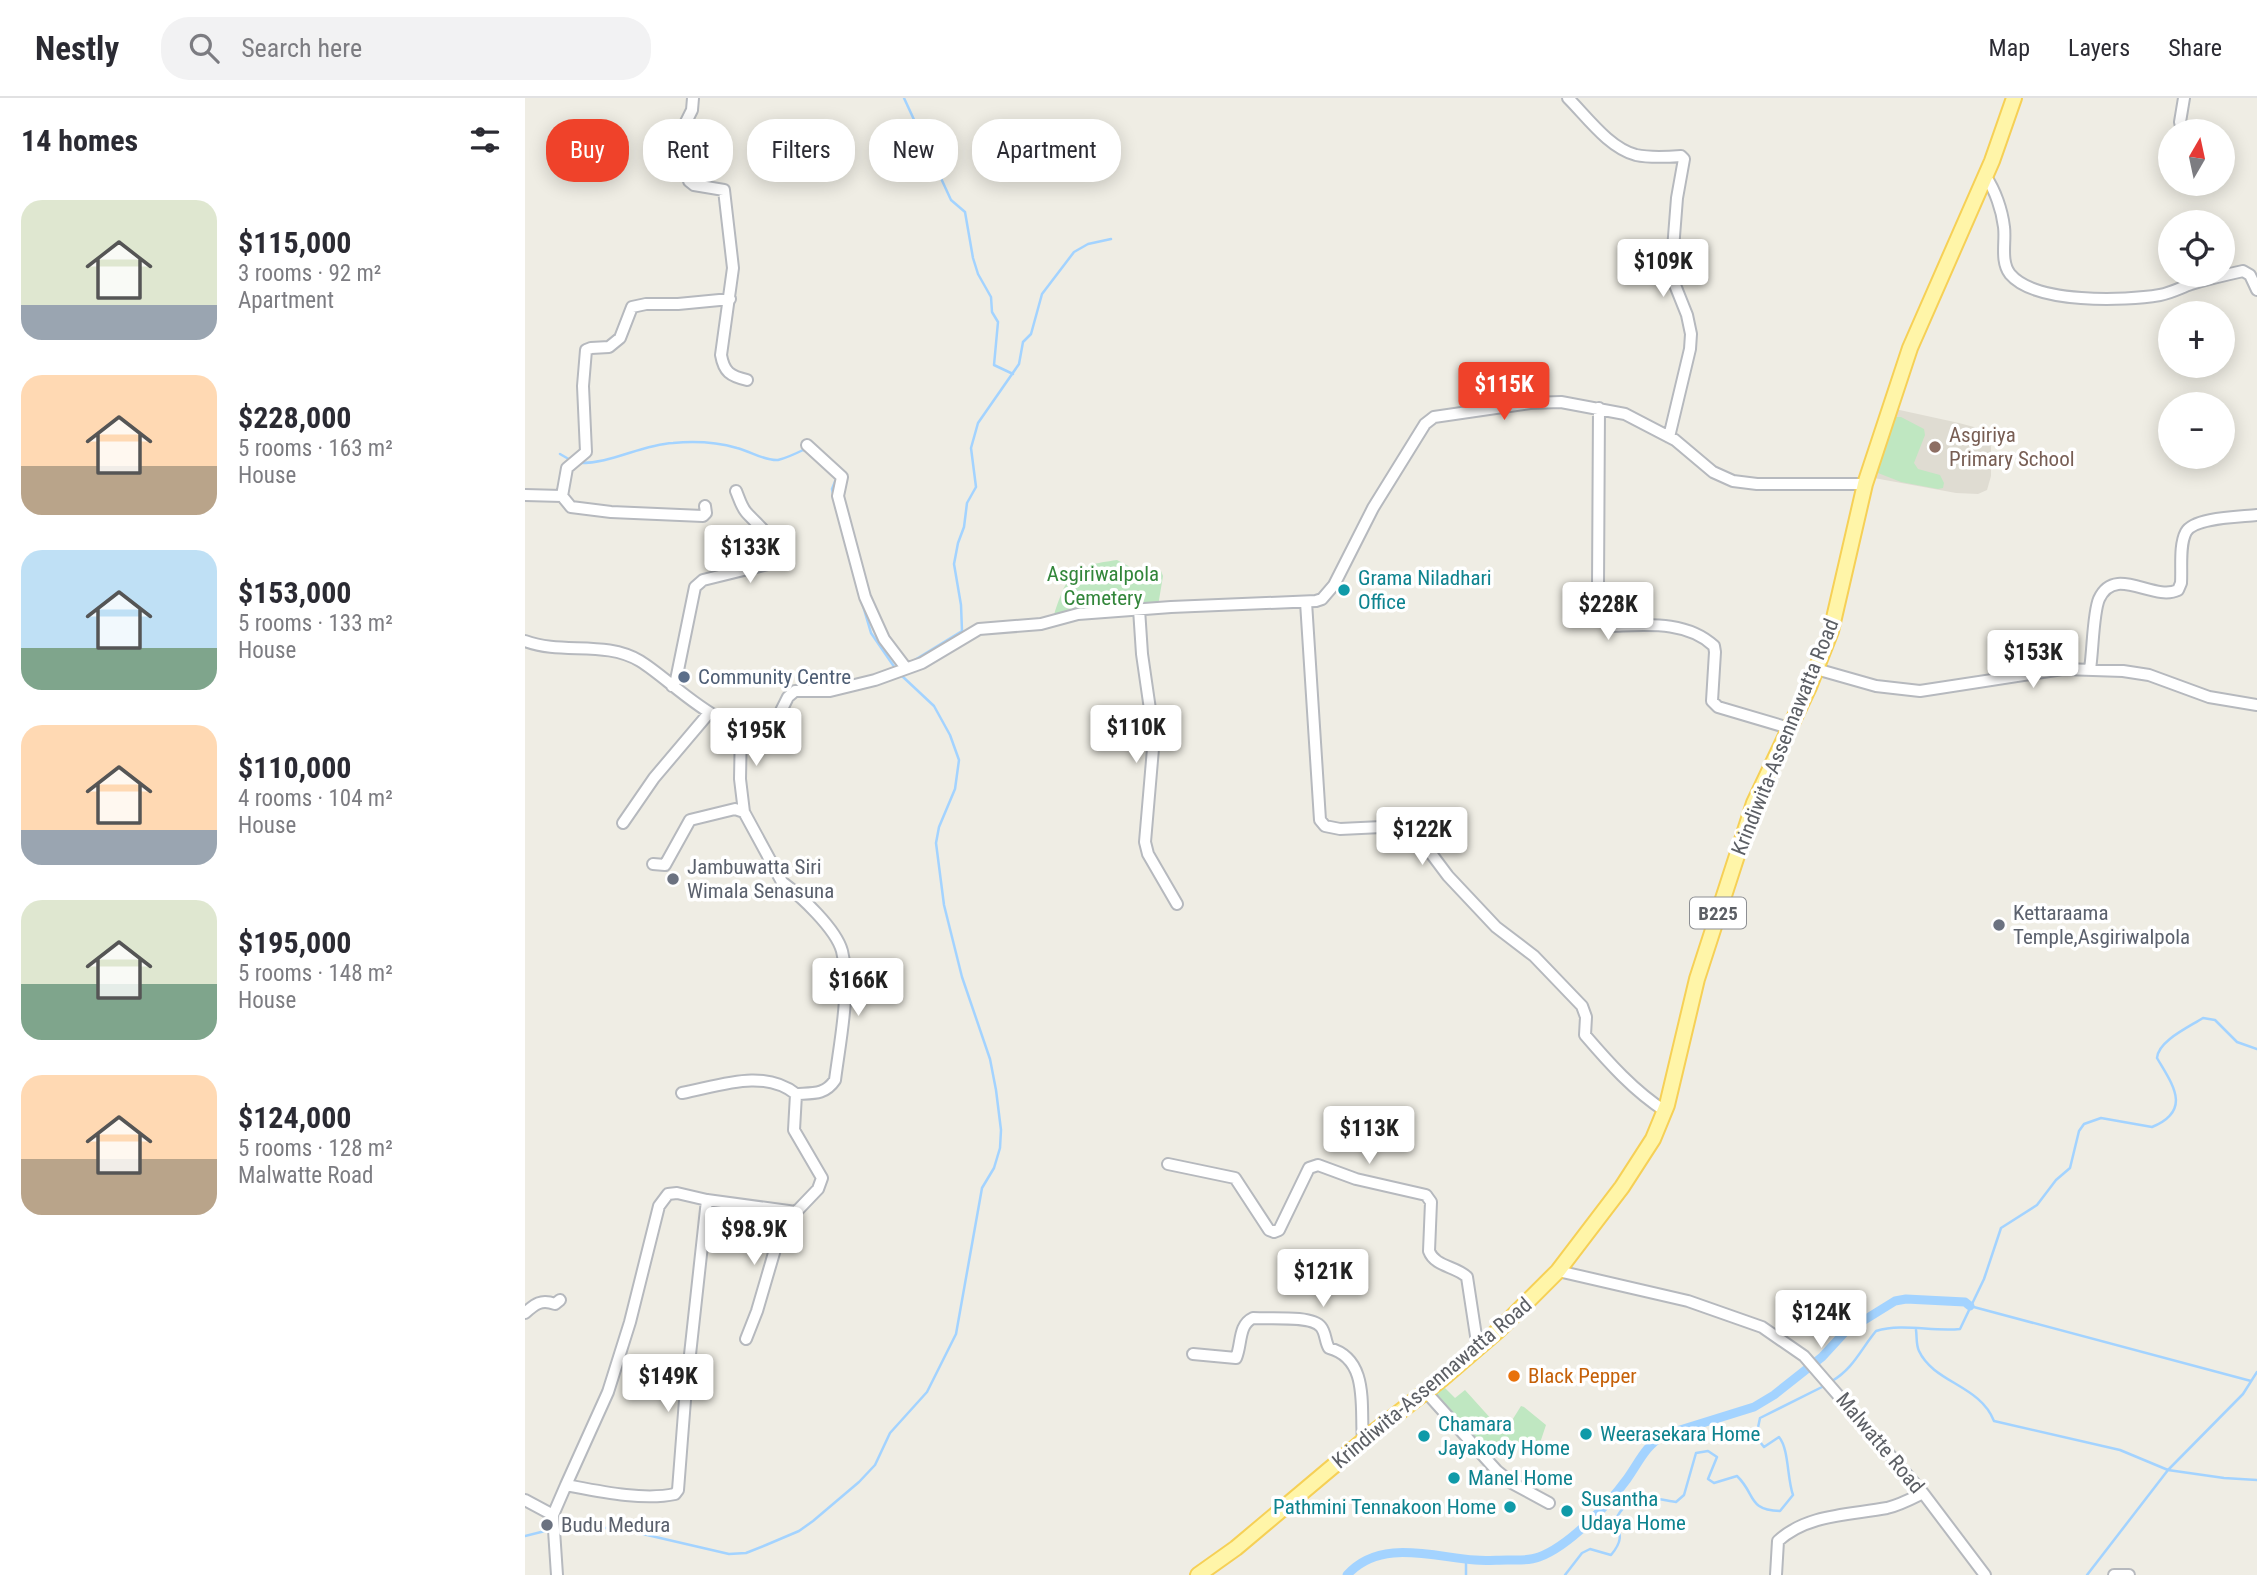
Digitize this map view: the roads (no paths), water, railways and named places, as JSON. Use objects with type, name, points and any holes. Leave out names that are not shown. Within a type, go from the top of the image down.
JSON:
[{"type":"main road","name":"Krindiwita-Assennawatta Road","points":[[1198,1575],[1235,1548],[1500,1329],[1558,1271],[1622,1188],[1653,1139],[1665,1111],[1697,979],[1753,803],[1831,631],[1865,484],[1910,348],[1986,177],[2014,98]]},
{"type":"street","points":[[693,98],[692,110],[681,132],[684,160],[689,181],[694,185],[724,190],[733,268],[721,355],[723,368],[729,375],[747,380]]},
{"type":"street","points":[[1568,98],[1620,147],[1636,155],[1681,156],[1684,159],[1677,198],[1671,275],[1687,315],[1691,349],[1669,437]]},
{"type":"street","points":[[2180,119],[2184,98]]},
{"type":"street","points":[[1986,177],[2004,225],[2005,265],[2011,275],[2023,284],[2072,299],[2143,297],[2162,295],[2243,271],[2250,275],[2257,290]]},
{"type":"street","points":[[562,496],[567,468],[586,452],[583,386],[586,350],[609,347],[620,338],[632,307],[730,299]]},
{"type":"street","points":[[525,641],[567,649],[602,649],[624,653],[641,661],[709,713],[752,730],[764,730],[774,725],[788,697],[795,691],[831,691],[853,687],[922,663],[979,629],[1041,624],[1078,614],[1322,599],[1333,585],[1373,508],[1417,436],[1433,417],[1530,403],[1561,401],[1625,414],[1669,437],[1713,472],[1733,481],[1757,484],[1865,484]]},
{"type":"street","points":[[1599,408],[1598,588],[1601,616],[1605,623],[1611,626],[1665,625],[1709,640],[1714,646],[1712,701],[1718,708],[1789,728]]},
{"type":"street","points":[[807,445],[842,477],[838,496],[865,597],[884,639],[906,668]]},
{"type":"street","points":[[672,685],[676,680],[695,587],[703,580],[776,562],[779,556],[768,536],[744,509],[736,491]]},
{"type":"street","points":[[525,495],[562,496],[571,507],[611,512],[703,516],[706,513],[705,506]]},
{"type":"street","points":[[2090,668],[2096,611],[2099,599],[2108,587],[2115,583],[2127,583],[2161,592],[2178,590],[2181,583],[2184,539],[2190,527],[2257,515]]},
{"type":"street","points":[[1305,602],[1320,820],[1325,826],[1340,829],[1382,827],[1401,830],[1424,844],[1448,876],[1496,928],[1534,956],[1583,1006],[1586,1017],[1585,1035],[1608,1062],[1650,1101],[1665,1111]]},
{"type":"street","points":[[1139,610],[1142,654],[1154,737],[1145,842],[1148,854],[1177,904]]},
{"type":"street","points":[[1816,669],[1876,686],[1920,691],[2063,669],[2090,668],[2149,675],[2209,697],[2257,705]]},
{"type":"street","points":[[622,823],[654,778],[709,713]]},
{"type":"street","points":[[682,1094],[747,1080],[765,1080],[787,1087],[796,1094],[822,1093],[829,1089],[835,1080],[845,972],[841,948],[830,929],[782,882],[744,812],[740,779],[741,726]]},
{"type":"street","points":[[653,864],[665,865],[690,820],[735,809],[744,812]]},
{"type":"street","points":[[746,1339],[776,1246],[796,1212],[818,1189],[822,1178],[794,1130],[796,1094]]},
{"type":"street","points":[[1168,1164],[1235,1178],[1269,1230],[1275,1232],[1279,1230],[1309,1168],[1318,1165],[1356,1179],[1426,1195],[1431,1202],[1429,1251],[1432,1258],[1462,1272],[1467,1278],[1478,1349]]},
{"type":"street","points":[[557,1575],[553,1515],[608,1392],[630,1322],[659,1206],[669,1194],[677,1193],[707,1200],[796,1212]]},
{"type":"street","points":[[566,1485],[647,1496],[667,1496],[678,1490],[707,1200]]},
{"type":"street","name":"Malwatte Road","points":[[1558,1271],[1688,1301],[1762,1328],[1804,1356],[1923,1493],[1985,1575]]},
{"type":"street","points":[[525,1313],[537,1303],[546,1301],[555,1304],[560,1300]]},
{"type":"street","points":[[1193,1354],[1236,1358],[1243,1326],[1254,1318],[1298,1319],[1319,1324],[1324,1330],[1329,1348],[1339,1351],[1349,1359],[1358,1372],[1363,1441]]},
{"type":"street","points":[[1426,1392],[1497,1471],[1512,1483],[1549,1503]]},
{"type":"street","points":[[1776,1575],[1778,1541],[1790,1531],[1848,1512],[1889,1508],[1923,1493]]},
{"type":"street","points":[[525,1500],[553,1515]]},
{"type":"street","points":[[2114,1575],[2129,1575]]},
{"type":"waterway","points":[[904,98],[951,200],[965,212],[973,258],[978,274],[991,297],[992,312],[998,322],[994,365],[1013,374]]},
{"type":"waterway","points":[[913,661],[962,631],[954,564],[967,503],[976,487],[971,448],[978,423],[1019,364],[1023,342],[1031,334],[1042,294],[1074,252],[1088,244],[1111,239]]},
{"type":"waterway","points":[[578,463],[602,461],[661,444],[681,442],[721,444],[773,460],[803,450],[809,453]]},
{"type":"waterway","points":[[560,454],[572,461]]},
{"type":"waterway","points":[[835,502],[832,489],[836,479]]},
{"type":"waterway","points":[[861,599],[871,633],[895,668]]},
{"type":"waterway","points":[[556,1528],[617,1528],[729,1554],[746,1553],[799,1531],[859,1482],[875,1465],[890,1433],[927,1392],[956,1334],[982,1188],[994,1168],[1000,1148],[1001,1130],[990,1059],[962,977],[944,905],[936,843],[939,827],[955,789],[959,760],[950,735],[934,706],[902,676]]},
{"type":"waterway","points":[[1832,1381],[1851,1365],[1876,1331],[1897,1328],[1960,1329],[1984,1279],[2001,1228],[2037,1205],[2056,1180],[2070,1168],[2079,1131],[2084,1124],[2101,1118],[2152,1127],[2172,1113],[2176,1096],[2157,1058],[2168,1040],[2203,1018],[2215,1020],[2237,1042],[2257,1049]]},
{"type":"waterway","points":[[1347,1575],[1360,1564],[1391,1553],[1408,1552],[1483,1560],[1523,1560],[1551,1552],[1599,1512],[1648,1449],[1664,1435],[1754,1407],[1774,1395],[1822,1357],[1845,1332],[1895,1301],[1906,1299],[1965,1302],[1970,1306]]},
{"type":"waterway","points":[[1970,1306],[2251,1381]]},
{"type":"waterway","points":[[1916,1330],[1918,1349],[1926,1362],[1978,1399],[1994,1421],[2120,1450],[2168,1470],[2257,1480]]},
{"type":"waterway","points":[[2087,1575],[2168,1470],[2243,1394],[2257,1372]]},
{"type":"waterway","points":[[1565,1575],[1582,1553],[1590,1549],[1611,1555],[1620,1538],[1615,1520],[1628,1503],[1641,1498],[1676,1502],[1684,1495],[1696,1453],[1708,1451],[1717,1457],[1708,1479],[1714,1483],[1737,1476],[1757,1504],[1762,1508],[1780,1511],[1793,1495],[1786,1456],[1779,1437],[1764,1447],[1756,1437],[1760,1418],[1826,1385]]},
{"type":"waterway","points":[[525,1536],[549,1530]]},
{"type":"waterway","points":[[1466,1559],[1466,1575]]},
{"type":"place","name":"Asgiriya Primary School","points":[[1935,447]]},
{"type":"place","name":"Grama Niladhari Office","points":[[1344,590]]},
{"type":"place","name":"Community Centre","points":[[684,677]]},
{"type":"place","name":"Jambuwatta Siri Wimala Senasuna","points":[[673,879]]},
{"type":"place","name":"Kettaraama Temple,Asgiriwalpola","points":[[1999,925]]},
{"type":"place","name":"Black Pepper","points":[[1514,1376]]},
{"type":"place","name":"Weerasekara Home","points":[[1586,1434]]},
{"type":"place","name":"Chamara Jayakody Home","points":[[1424,1436]]},
{"type":"place","name":"Manel Home","points":[[1454,1478]]},
{"type":"place","name":"Pathmini Tennakoon Home","points":[[1510,1507]]},
{"type":"place","name":"Susantha Udaya Home","points":[[1567,1511]]},
{"type":"place","name":"Budu Medura","points":[[547,1525]]},
{"type":"park label","name":"Asgiriwalpola Cemetery","points":[[1103,586]]}]
